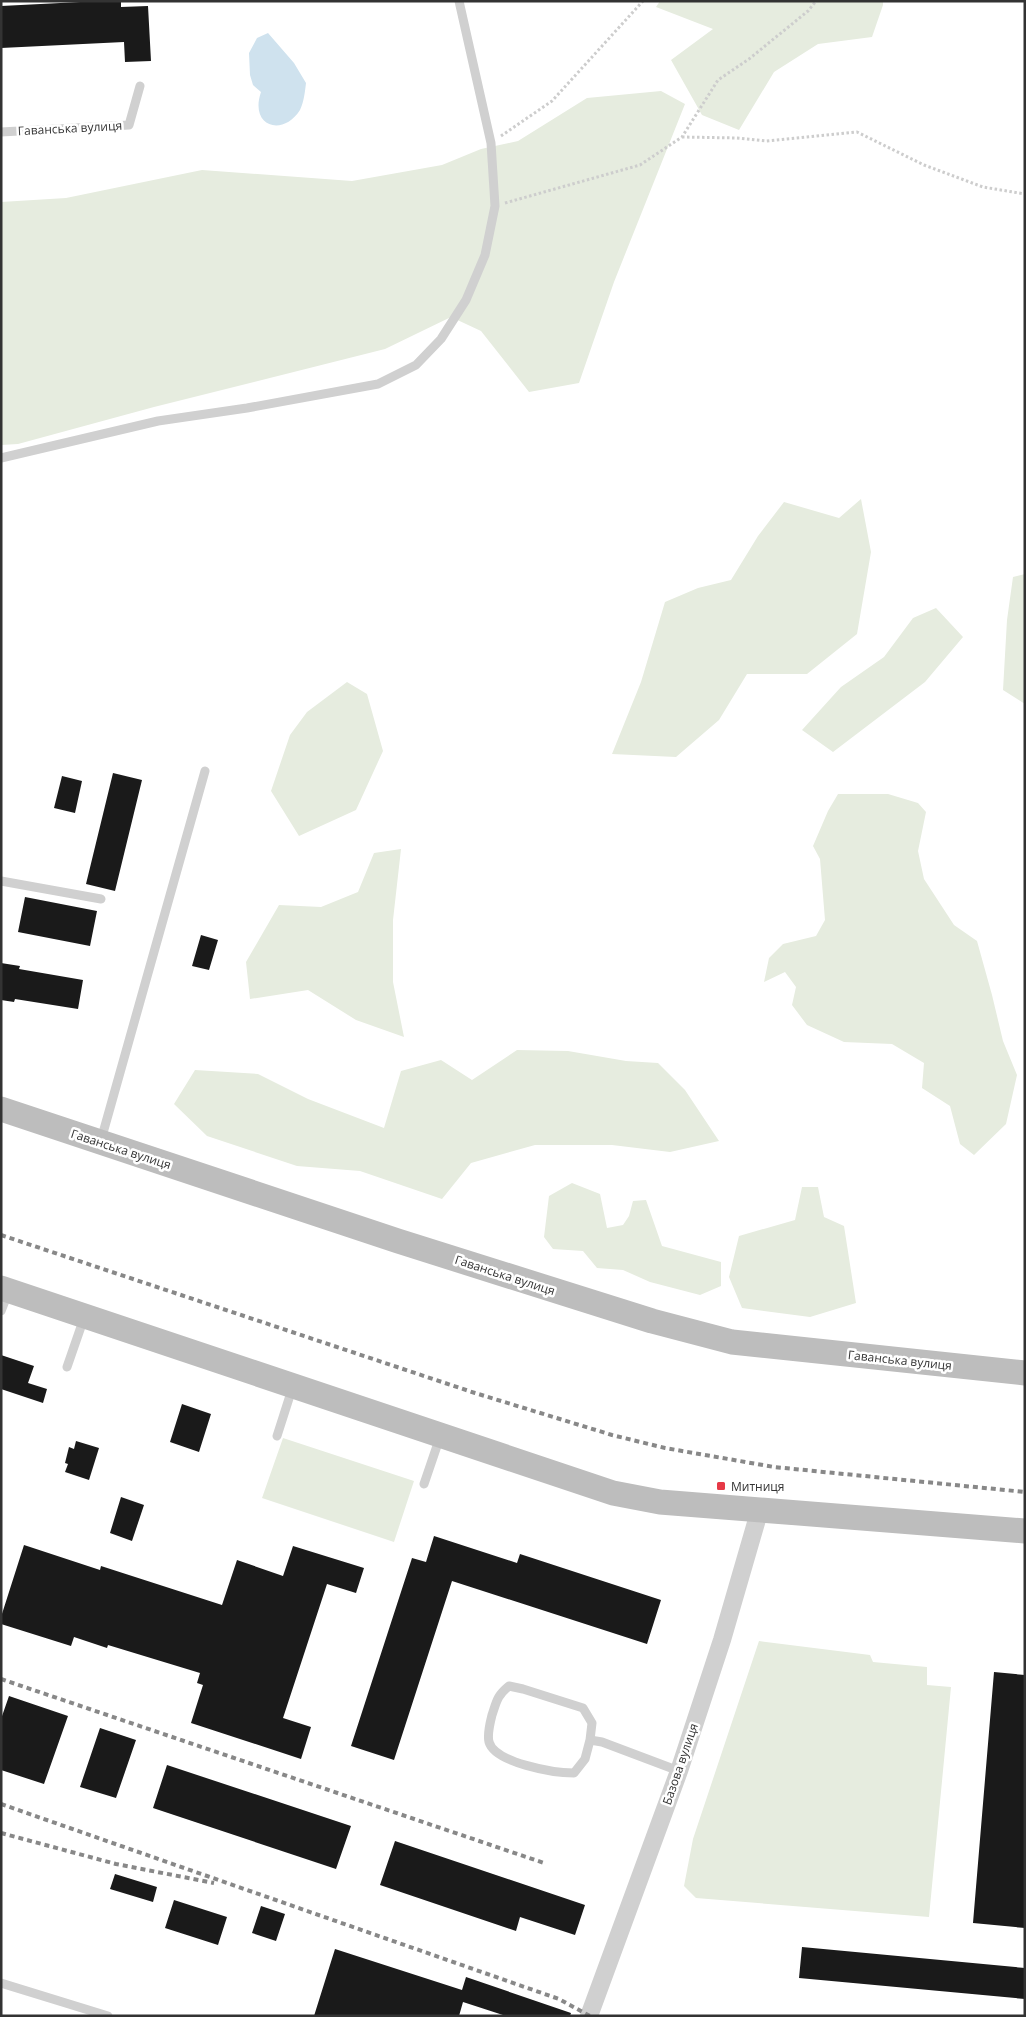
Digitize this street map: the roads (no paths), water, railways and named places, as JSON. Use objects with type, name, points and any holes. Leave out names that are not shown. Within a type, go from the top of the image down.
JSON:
[{"type":"main road","name":"Гаванська вулиця","points":[[1,1109],[389,1238],[643,1318],[732,1342],[1025,1373]]},
{"type":"main road","points":[[4,1296],[84,1316],[612,1493],[660,1502],[1025,1531]]},
{"type":"street","name":"Базова вулиця","points":[[589,2016],[679,1771],[722,1640],[760,1509]]},
{"type":"lane","points":[[1,458],[158,420],[247,408],[378,384],[416,365],[441,339],[466,300],[485,255],[495,206],[491,143],[459,1]]},
{"type":"lane","name":"Гаванська вулиця","points":[[1,132],[129,125],[140,86]]},
{"type":"lane","points":[[100,1142],[205,772]]},
{"type":"lane","points":[[1,881],[101,899]]},
{"type":"lane","points":[[67,1367],[84,1316]]},
{"type":"lane","points":[[277,1436],[293,1386]]},
{"type":"lane","points":[[424,1484],[440,1435]]},
{"type":"lane","points":[[509,1686],[583,1708],[592,1723],[590,1740],[585,1759],[574,1773],[558,1773],[499,1756],[489,1742],[489,1725],[498,1694],[509,1686]]},
{"type":"lane","points":[[590,1740],[602,1742],[679,1771]]},
{"type":"lane","points":[[1,1983],[108,2016]]},
{"type":"water","points":[[268,33],[294,63],[306,83],[300,110],[285,124],[270,124],[264,120],[260,113],[259,104],[261,92],[253,85],[250,75],[249,53],[257,38]]},
{"type":"railway","points":[[1,1235],[475,1393],[612,1435],[665,1448],[774,1467],[1025,1492]]},
{"type":"railway","points":[[1,1679],[544,1863]]},
{"type":"railway","points":[[1,1804],[559,1999],[590,2016]]},
{"type":"railway","points":[[1,1833],[116,1864],[214,1883]]},
{"type":"place","name":"Митниця","points":[[721,1486]]}]
